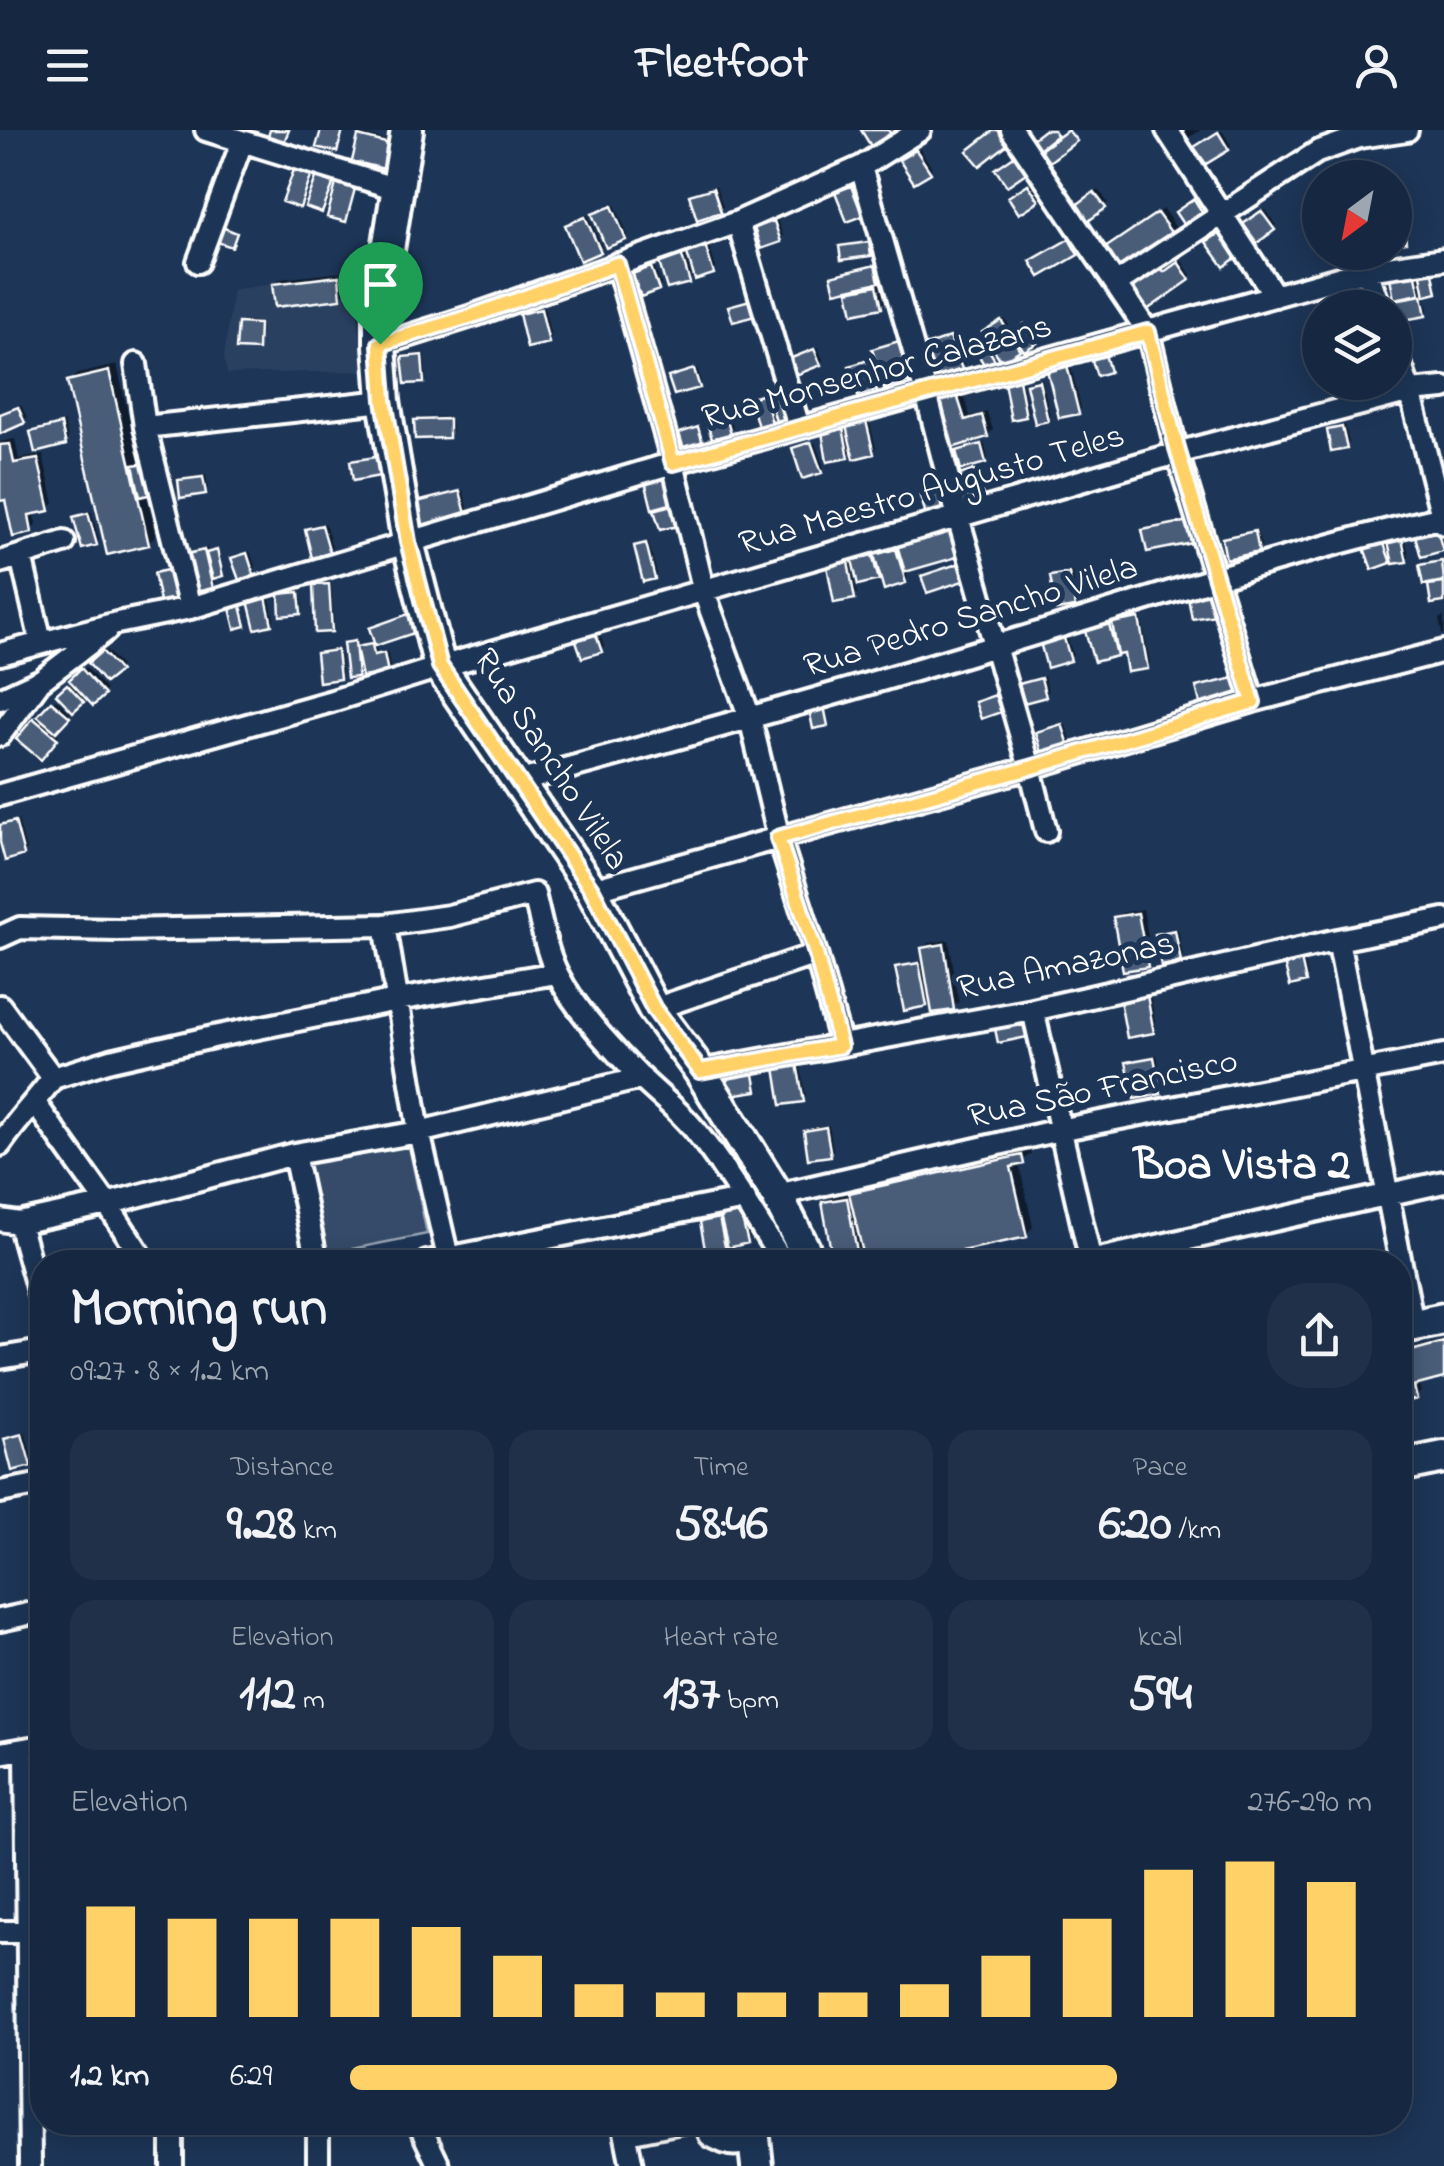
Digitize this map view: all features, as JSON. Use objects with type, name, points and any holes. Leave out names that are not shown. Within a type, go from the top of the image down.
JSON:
[{"type":"main road","name":"Rua Sancho Vilela","points":[[407,130],[380,300],[380,344],[384,400],[408,542],[440,666],[592,890],[654,1009],[700,1071],[777,1195],[804,1250]]},
{"type":"main road","points":[[1412,1326],[1444,1319]]},
{"type":"main road","points":[[1412,1464],[1444,1457]]},
{"type":"main road","points":[[713,2135],[721,2166]]},
{"type":"main road","points":[[723,2135],[730,2140],[746,2135]]},
{"type":"main road","points":[[755,2135],[757,2166]]},
{"type":"street","points":[[206,130],[397,189]]},
{"type":"street","points":[[380,344],[475,315],[738,222],[861,166],[920,130]]},
{"type":"street","points":[[1012,130],[1148,332],[1178,452],[1253,702]]},
{"type":"street","points":[[1167,130],[1275,296]]},
{"type":"street","points":[[1116,284],[1317,152],[1359,137],[1407,130]]},
{"type":"street","points":[[198,262],[242,142]]},
{"type":"street","points":[[861,166],[1046,830]]},
{"type":"street","points":[[738,222],[799,428]]},
{"type":"street","name":"Rua Monsenhor Calazans","points":[[1412,264],[1444,259]]},
{"type":"street","points":[[617,264],[673,463],[704,592],[750,718],[778,838],[816,954],[840,1046]]},
{"type":"street","points":[[1367,270],[1374,290]]},
{"type":"street","name":"Rua Monsenhor Calazans","points":[[0,654],[190,608],[673,463],[1367,270]]},
{"type":"street","points":[[136,364],[145,427],[190,608]]},
{"type":"street","name":"Rua Maestro Augusto Teles","points":[[1412,391],[1444,388]]},
{"type":"street","points":[[1412,399],[1443,519]]},
{"type":"street","points":[[145,427],[384,400]]},
{"type":"street","name":"Rua Maestro Augusto Teles","points":[[0,795],[332,702],[440,666],[1178,452],[1376,400]]},
{"type":"street","name":"Rua Pedro Sancho Vilela","points":[[517,782],[994,647],[1215,578],[1443,519]]},
{"type":"street","points":[[41,642],[10,559],[64,542]]},
{"type":"street","points":[[0,698],[40,680],[116,623]]},
{"type":"street","points":[[592,890],[1253,702],[1444,652]]},
{"type":"street","points":[[0,735],[40,680]]},
{"type":"street","points":[[0,937],[20,928],[385,925],[450,916],[534,894],[557,974],[600,1034],[692,1126],[745,1198],[777,1250]]},
{"type":"street","name":"Rua Amazonas","points":[[700,1071],[1032,1010],[1444,919]]},
{"type":"street","points":[[385,925],[439,1250]]},
{"type":"street","points":[[1338,940],[1395,1250]]},
{"type":"street","points":[[654,1009],[816,954]]},
{"type":"street","points":[[0,1145],[53,1078],[111,1060],[397,1000],[557,974]]},
{"type":"street","points":[[0,1006],[53,1078]]},
{"type":"street","points":[[1032,1010],[1087,1250]]},
{"type":"street","name":"Rua São Francisco","points":[[777,1195],[1059,1130],[1444,1055]]},
{"type":"street","points":[[30,1274],[9,1221],[107,1204],[294,1154],[420,1132],[642,1078]]},
{"type":"street","points":[[34,1104],[137,1250]]},
{"type":"street","points":[[294,1154],[314,1250]]},
{"type":"street","points":[[1141,1250],[1444,1182]]},
{"type":"street","points":[[494,1250],[745,1198]]},
{"type":"street","points":[[0,1358],[30,1353]]},
{"type":"street","points":[[0,1492],[30,1486]]},
{"type":"street","points":[[0,1620],[30,1614]]},
{"type":"street","points":[[0,1754],[30,1749]]},
{"type":"street","points":[[0,1932],[30,1932]]},
{"type":"street","points":[[30,2166],[31,2135]]},
{"type":"street","points":[[172,2135],[172,2166]]},
{"type":"street","points":[[318,2135],[318,2166]]},
{"type":"street","points":[[424,2135],[438,2166]]},
{"type":"street","points":[[626,2135],[632,2166]]},
{"type":"shaded area","points":[[354,271],[363,371],[227,374],[224,358],[233,290]]},
{"type":"shaded area","points":[[405,1126],[427,1234],[347,1250],[321,1250],[300,1147]]},
{"type":"building","points":[[270,130],[289,130],[284,142],[268,137]]},
{"type":"building","points":[[321,130],[343,130],[337,152],[316,147]]},
{"type":"building","points":[[861,130],[888,130],[892,135],[872,148]]},
{"type":"building","points":[[994,130],[1009,143],[980,166],[967,151]]},
{"type":"building","points":[[1044,130],[1054,130],[1057,135],[1038,150],[1031,140]]},
{"type":"building","points":[[1068,130],[1077,141],[1048,163],[1039,151]]},
{"type":"building","points":[[1218,132],[1229,150],[1206,164],[1194,147]]},
{"type":"building","points":[[358,136],[390,144],[384,169],[352,161]]},
{"type":"building","points":[[916,150],[931,173],[914,183],[899,160]]},
{"type":"building","points":[[1014,156],[1026,173],[1007,186],[995,169]]},
{"type":"building","points":[[295,167],[312,174],[300,208],[282,202]]},
{"type":"building","points":[[317,175],[334,182],[322,213],[305,207]]},
{"type":"building","points":[[337,180],[356,185],[346,222],[327,217]]},
{"type":"building","points":[[1028,184],[1039,201],[1019,214],[1008,197]]},
{"type":"building","points":[[851,186],[863,216],[847,222],[835,192]]},
{"type":"building","points":[[713,188],[721,212],[697,220],[689,195]]},
{"type":"building","points":[[1094,192],[1106,208],[1087,222],[1075,206]]},
{"type":"building","points":[[1194,199],[1204,215],[1185,227],[1175,212]]},
{"type":"building","points":[[612,206],[626,240],[606,248],[592,214]]},
{"type":"building","points":[[1261,211],[1275,230],[1257,243],[1243,224]]},
{"type":"building","points":[[1157,213],[1173,235],[1120,271],[1105,248]]},
{"type":"building","points":[[585,217],[601,252],[580,261],[565,225]]},
{"type":"building","points":[[774,221],[781,242],[761,249],[754,228]]},
{"type":"building","points":[[217,225],[237,233],[232,247],[211,240]]},
{"type":"building","points":[[1221,232],[1238,256],[1224,267],[1206,242]]},
{"type":"building","points":[[1069,239],[1078,255],[1040,277],[1030,261]]},
{"type":"building","points":[[869,242],[871,256],[841,260],[839,246]]},
{"type":"building","points":[[705,245],[714,274],[695,280],[686,250]]},
{"type":"building","points":[[681,253],[690,283],[667,289],[658,259]]},
{"type":"building","points":[[1178,262],[1190,280],[1147,310],[1132,288]]},
{"type":"building","points":[[875,265],[879,282],[835,292],[831,276]]},
{"type":"building","points":[[651,267],[659,290],[641,297],[632,274]]},
{"type":"building","points":[[1412,267],[1420,294],[1392,290],[1389,272]]},
{"type":"building","points":[[1432,268],[1437,293],[1425,296],[1420,270]]},
{"type":"building","points":[[339,276],[341,299],[275,307],[272,284]]},
{"type":"building","points":[[877,285],[882,308],[853,314],[848,291]]},
{"type":"building","points":[[1422,295],[1426,316],[1412,318],[1412,297]]},
{"type":"building","points":[[750,300],[755,316],[733,322],[728,306]]},
{"type":"building","points":[[541,309],[549,343],[527,348],[519,314]]},
{"type":"building","points":[[1001,320],[1020,350],[1002,362],[982,332]]},
{"type":"building","points":[[238,323],[259,324],[258,350],[236,349]]},
{"type":"building","points":[[1024,324],[1037,343],[1024,351],[1012,333]]},
{"type":"building","points":[[950,337],[962,369],[937,378],[925,346]]},
{"type":"building","points":[[981,337],[995,360],[985,366],[971,343]]},
{"type":"building","points":[[899,341],[910,381],[884,389],[872,349]]},
{"type":"building","points":[[814,349],[821,365],[796,375],[789,359]]},
{"type":"building","points":[[1105,354],[1110,372],[1097,376],[1091,358]]},
{"type":"building","points":[[422,355],[424,383],[405,384],[402,357]]},
{"type":"building","points":[[868,360],[877,390],[858,396],[849,366]]},
{"type":"building","points":[[1067,365],[1079,414],[1059,418],[1047,370]]},
{"type":"building","points":[[694,369],[700,388],[674,395],[668,377]]},
{"type":"building","points":[[109,371],[149,545],[107,555],[67,381]]},
{"type":"building","points":[[1019,379],[1026,417],[1011,420],[1004,382]]},
{"type":"building","points":[[1039,381],[1048,421],[1035,424],[1026,384]]},
{"type":"building","points":[[775,390],[784,419],[776,421],[767,392]]},
{"type":"building","points":[[764,394],[772,423],[758,427],[750,398]]},
{"type":"building","points":[[957,395],[965,420],[982,415],[988,437],[952,448],[938,400]]},
{"type":"building","points":[[18,407],[25,423],[0,434],[0,414]]},
{"type":"building","points":[[724,410],[731,434],[712,439],[705,416]]},
{"type":"building","points":[[449,419],[449,438],[415,439],[414,420]]},
{"type":"building","points":[[866,421],[874,454],[854,459],[846,426]]},
{"type":"building","points":[[61,424],[66,445],[35,453],[30,432]]},
{"type":"building","points":[[698,427],[703,444],[684,449],[679,433]]},
{"type":"building","points":[[1342,427],[1347,449],[1331,452],[1327,430]]},
{"type":"building","points":[[843,428],[849,458],[827,462],[822,432]]},
{"type":"building","points":[[811,442],[822,473],[802,479],[792,448]]},
{"type":"building","points":[[10,444],[14,463],[38,459],[50,511],[29,515],[32,533],[13,537],[5,500],[0,501],[0,445]]},
{"type":"building","points":[[981,444],[986,463],[961,470],[956,451]]},
{"type":"building","points":[[382,456],[385,475],[353,481],[350,461]]},
{"type":"building","points":[[146,463],[152,494],[140,497],[133,465]]},
{"type":"building","points":[[974,470],[984,498],[969,503],[959,475]]},
{"type":"building","points":[[667,475],[674,503],[652,509],[645,481]]},
{"type":"building","points":[[203,477],[206,494],[180,498],[178,480]]},
{"type":"building","points":[[939,490],[946,511],[927,517],[920,496]]},
{"type":"building","points":[[460,491],[466,514],[423,525],[417,502]]},
{"type":"building","points":[[671,505],[677,526],[660,530],[654,510]]},
{"type":"building","points":[[88,513],[97,545],[82,549],[73,517]]},
{"type":"building","points":[[1194,520],[1198,542],[1147,552],[1142,530]]},
{"type":"building","points":[[322,525],[330,553],[312,558],[305,529]]},
{"type":"building","points":[[1436,526],[1443,551],[1421,557],[1414,532]]},
{"type":"building","points":[[954,529],[961,556],[905,572],[897,545]]},
{"type":"building","points":[[1255,531],[1259,552],[1226,559],[1222,538]]},
{"type":"building","points":[[1401,534],[1407,562],[1393,564],[1387,537]]},
{"type":"building","points":[[1383,541],[1391,563],[1372,570],[1364,548]]},
{"type":"building","points":[[646,543],[655,579],[643,582],[634,546]]},
{"type":"building","points":[[896,549],[906,583],[884,590],[874,555]]},
{"type":"building","points":[[204,550],[213,588],[196,592],[187,554]]},
{"type":"building","points":[[217,550],[223,576],[213,579],[206,553]]},
{"type":"building","points":[[247,553],[254,575],[239,580],[231,558]]},
{"type":"building","points":[[872,555],[879,580],[858,585],[852,560]]},
{"type":"building","points":[[1442,561],[1444,581],[1423,585],[1419,565]]},
{"type":"building","points":[[848,562],[855,599],[834,603],[827,566]]},
{"type":"building","points":[[960,563],[966,580],[927,593],[921,576]]},
{"type":"building","points":[[176,568],[182,598],[160,602],[154,573]]},
{"type":"building","points":[[1069,573],[1075,607],[1056,610],[1050,576]]},
{"type":"building","points":[[1444,583],[1444,602],[1431,604],[1428,585]]},
{"type":"building","points":[[329,584],[332,632],[315,633],[313,585]]},
{"type":"building","points":[[299,592],[301,614],[280,616],[279,594]]},
{"type":"building","points":[[1211,593],[1215,615],[1192,619],[1188,597]]},
{"type":"building","points":[[266,597],[272,625],[255,629],[248,601]]},
{"type":"building","points":[[240,602],[246,626],[235,629],[229,604]]},
{"type":"building","points":[[411,613],[417,632],[375,646],[369,628]]},
{"type":"building","points":[[1139,618],[1148,669],[1127,672],[1124,654],[1118,655],[1112,623]]},
{"type":"building","points":[[1109,624],[1117,656],[1094,662],[1085,631]]},
{"type":"building","points":[[595,632],[602,652],[582,658],[575,638]]},
{"type":"building","points":[[1063,635],[1071,661],[1047,668],[1040,642]]},
{"type":"building","points":[[355,641],[358,677],[347,678],[343,643]]},
{"type":"building","points":[[372,644],[374,655],[384,653],[388,673],[362,677],[356,647]]},
{"type":"building","points":[[337,650],[340,679],[319,682],[316,653]]},
{"type":"building","points":[[102,651],[120,671],[105,683],[88,663]]},
{"type":"building","points":[[81,668],[105,695],[93,706],[69,680]]},
{"type":"building","points":[[1041,678],[1046,697],[1024,703],[1019,684]]},
{"type":"building","points":[[1234,678],[1238,698],[1201,707],[1196,687]]},
{"type":"building","points":[[67,684],[84,702],[73,712],[56,694]]},
{"type":"building","points":[[995,695],[1001,712],[981,719],[975,702]]},
{"type":"building","points":[[51,701],[70,717],[56,732],[37,716]]},
{"type":"building","points":[[824,706],[828,726],[813,729],[809,709]]},
{"type":"building","points":[[33,718],[58,739],[41,760],[16,739]]},
{"type":"building","points":[[1062,724],[1069,745],[1042,753],[1036,732]]},
{"type":"building","points":[[15,821],[24,855],[5,861],[0,825]]},
{"type":"building","points":[[1138,913],[1148,967],[1123,971],[1113,917]]},
{"type":"building","points":[[1175,930],[1181,962],[1161,966],[1155,934]]},
{"type":"building","points":[[944,944],[954,1010],[932,1013],[921,948]]},
{"type":"building","points":[[1300,955],[1306,982],[1290,986],[1283,959]]},
{"type":"building","points":[[919,963],[927,1006],[904,1011],[895,967]]},
{"type":"building","points":[[1146,990],[1154,1033],[1127,1038],[1119,995]]},
{"type":"building","points":[[1028,1017],[1032,1036],[998,1043],[994,1024]]},
{"type":"building","points":[[1154,1057],[1161,1094],[1134,1099],[1126,1062]]},
{"type":"building","points":[[797,1064],[804,1102],[781,1105],[775,1068]]},
{"type":"building","points":[[753,1069],[757,1091],[730,1095],[726,1074]]},
{"type":"building","points":[[826,1127],[831,1156],[808,1159],[804,1131]]},
{"type":"building","points":[[1022,1155],[1024,1164],[1011,1167],[1027,1237],[966,1250],[862,1250],[849,1193]]},
{"type":"building","points":[[847,1198],[857,1250],[831,1250],[822,1202]]},
{"type":"building","points":[[740,1211],[748,1243],[728,1248],[720,1216]]},
{"type":"building","points":[[719,1218],[726,1250],[705,1250],[700,1222]]},
{"type":"building","points":[[1444,1342],[1444,1378],[1414,1386],[1417,1399],[1412,1400],[1412,1351]]},
{"type":"building","points":[[22,1434],[30,1466],[12,1471],[4,1439]]},
{"type":"district","name":"Boa Vista 2","points":[[1242,1167]]},
{"type":"route","points":[[617,264],[673,463],[1148,332],[1178,452],[1253,702],[778,838],[816,954],[840,1046],[700,1071],[654,1009],[592,890],[440,666],[408,542],[384,400],[380,344],[617,264]]}]
